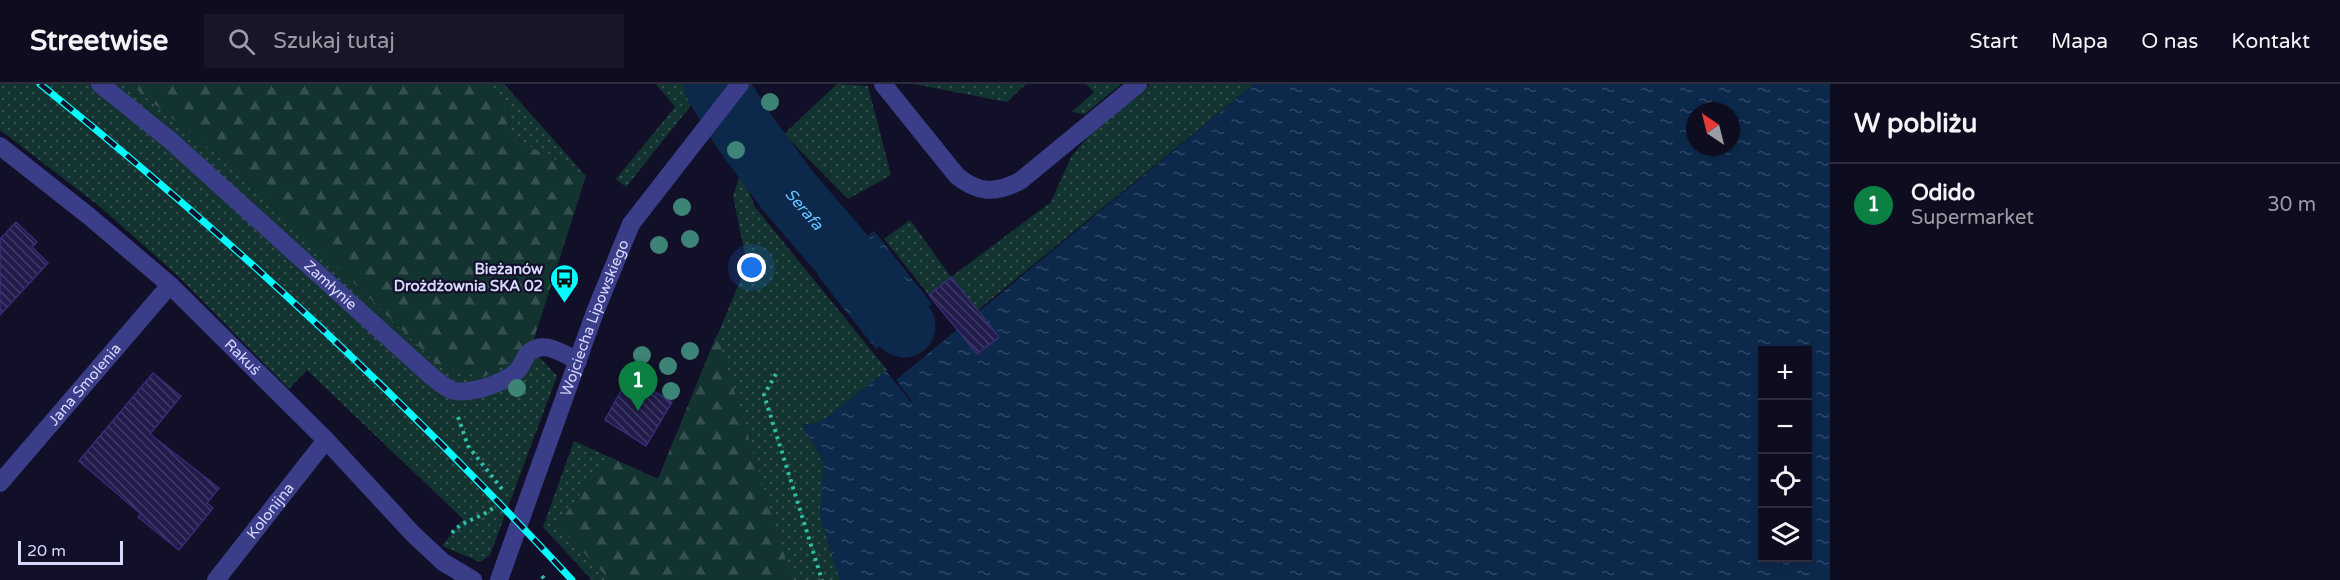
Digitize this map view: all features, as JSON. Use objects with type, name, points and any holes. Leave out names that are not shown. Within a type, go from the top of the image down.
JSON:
[{"type":"street","name":"Zamłynie","points":[[100,84],[171,141],[430,375],[451,390]]},
{"type":"street","name":"Wojciecha Lipowskiego","points":[[499,580],[595,312],[631,224],[740,84]]},
{"type":"street","points":[[883,84],[957,176],[970,187],[986,192],[1004,190],[1020,181],[1138,84]]},
{"type":"street","name":"Rakuś","points":[[0,146],[90,217],[170,285],[326,440],[435,554],[473,580]]},
{"type":"street","name":"Jana Smolenia","points":[[0,483],[170,285]]},
{"type":"street","points":[[451,390],[471,391],[492,385],[518,370],[525,355],[536,348],[554,349],[578,361]]},
{"type":"street","name":"Kolonijna","points":[[216,580],[326,440]]},
{"type":"path","points":[[776,374],[764,395],[822,580]]},
{"type":"path","points":[[451,390],[468,447],[507,494]]},
{"type":"path","points":[[435,554],[459,524],[481,517],[498,502]]},
{"type":"green space","points":[[0,84],[130,84],[216,154],[310,240],[439,366],[531,348],[557,376],[490,555],[480,562],[442,546],[463,519],[307,370],[289,389],[177,275],[98,205],[0,130]]},
{"type":"green space","points":[[130,84],[482,84],[509,103],[508,135],[586,176],[531,348],[484,377],[439,366],[310,240],[216,154]]},
{"type":"green space","points":[[482,84],[504,84],[586,176],[508,135],[509,103]]},
{"type":"green space","points":[[656,84],[708,84],[626,187],[616,179],[675,107]]},
{"type":"green space","points":[[837,84],[868,86],[891,175],[848,199],[784,134]]},
{"type":"green space","points":[[914,84],[1026,84],[1007,102]]},
{"type":"green space","points":[[1086,84],[1121,84],[1085,114],[1072,112],[1094,92]]},
{"type":"green space","points":[[1150,84],[1254,84],[978,310],[929,295],[884,239],[910,220],[951,277],[1051,202],[1071,157],[1091,133]]},
{"type":"green space","points":[[741,172],[755,207],[887,370],[821,422],[802,425],[824,462],[820,516],[840,580],[592,580],[543,527],[574,441],[658,479],[747,264],[733,196]]},
{"type":"green space","points":[[717,334],[792,580],[610,580],[557,525],[608,457],[658,479]]},
{"type":"water","points":[[1254,84],[1830,84],[1830,580],[840,580],[820,516],[824,462],[802,425],[821,422],[886,371],[912,401],[896,380]]},
{"type":"water","points":[[874,231],[932,304],[876,349],[818,276]]},
{"type":"building","points":[[16,222],[37,242],[32,247],[48,263],[0,315],[0,239]]},
{"type":"building","points":[[951,277],[999,337],[977,354],[929,295]]},
{"type":"building","points":[[153,373],[181,396],[150,434],[219,488],[207,503],[213,508],[179,550],[138,517],[141,514],[79,461]]},
{"type":"building","points":[[629,376],[672,402],[646,446],[605,420]]},
{"type":"waterway","name":"Serafa","points":[[715,84],[743,130],[788,191],[904,326]]},
{"type":"railway","points":[[40,84],[180,201],[315,322],[446,449],[572,580]]},
{"type":"place","name":"Bieżanów Drożdżownia SKA 02","points":[[564,304]]},
{"type":"place","name":"Odido","points":[[638,411]]}]
